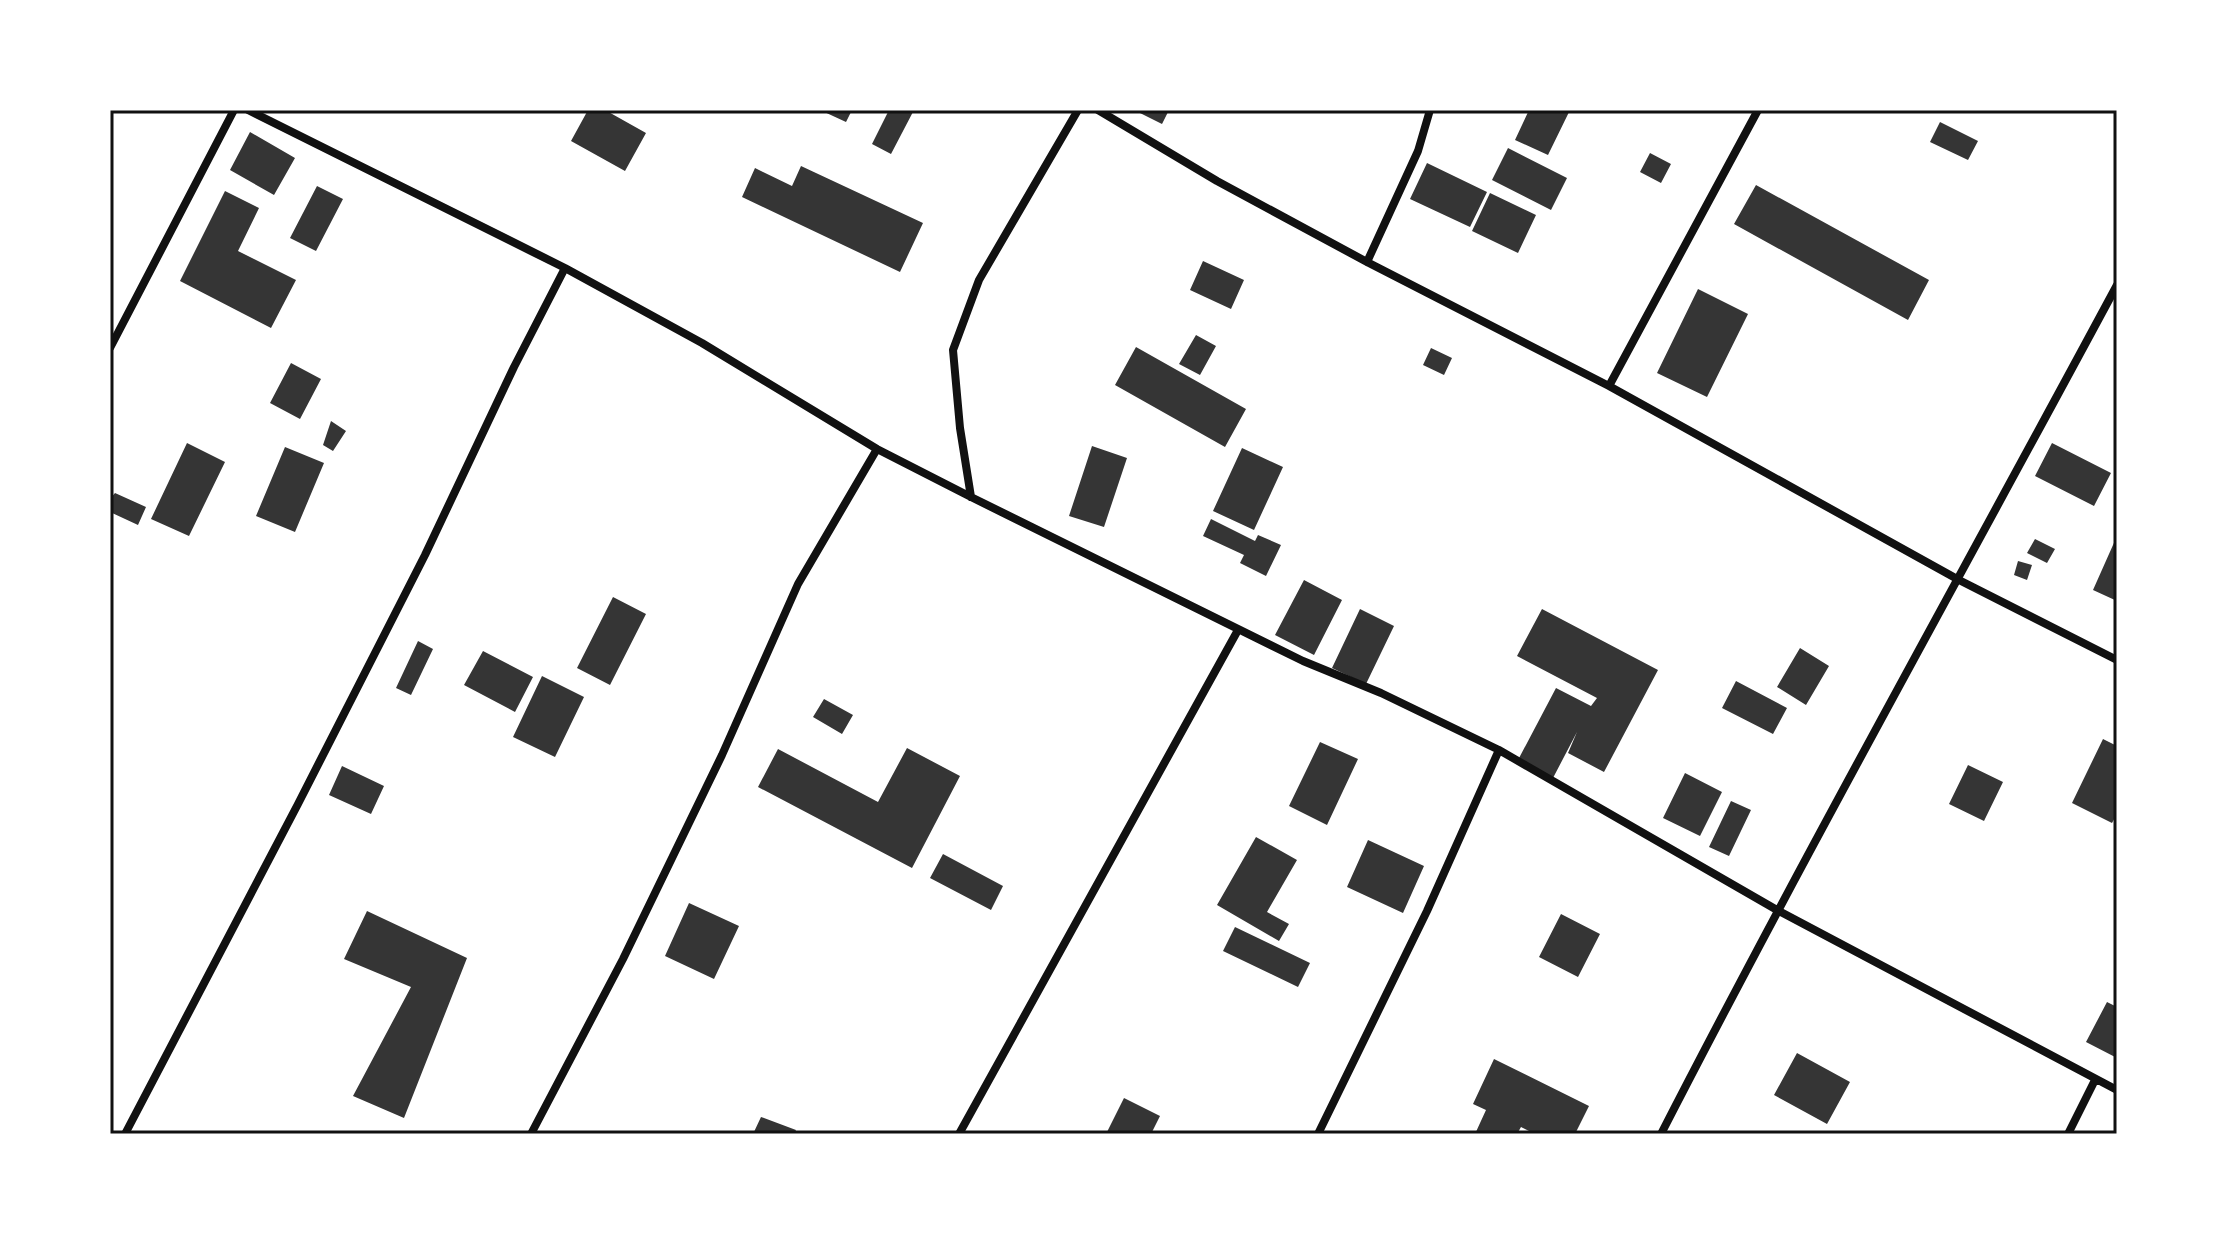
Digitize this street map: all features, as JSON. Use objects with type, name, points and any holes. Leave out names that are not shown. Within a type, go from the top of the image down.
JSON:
[{"type":"street","points":[[110,348],[234,110]]},
{"type":"street","points":[[248,110],[565,268],[702,343],[877,449],[1238,630],[1499,750],[1777,910],[2117,1090]]},
{"type":"street","points":[[971,497],[960,428],[953,350],[979,280],[1078,110]]},
{"type":"street","points":[[1098,110],[1217,181],[1367,262],[1609,386],[1959,580],[2117,660]]},
{"type":"street","points":[[1367,262],[1418,151],[1430,110]]},
{"type":"street","points":[[1609,386],[1758,110]]},
{"type":"street","points":[[125,1134],[411,583],[565,268]]},
{"type":"street","points":[[1661,1134],[1777,910],[2117,285]]},
{"type":"street","points":[[531,1134],[623,959],[722,755],[798,584],[877,449]]},
{"type":"street","points":[[959,1134],[1238,630]]},
{"type":"street","points":[[1318,1134],[1427,911],[1499,750]]},
{"type":"street","points":[[2068,1134],[2095,1080]]},
{"type":"building","points":[[588,110],[605,110],[646,133],[625,171],[571,141]]},
{"type":"building","points":[[820,110],[852,110],[846,122]]},
{"type":"building","points":[[889,110],[914,110],[891,154],[872,144]]},
{"type":"building","points":[[1134,110],[1169,110],[1162,124]]},
{"type":"building","points":[[1529,110],[1570,110],[1548,155],[1515,140]]},
{"type":"building","points":[[1940,122],[1978,141],[1968,160],[1930,142]]},
{"type":"building","points":[[250,132],[295,158],[274,195],[230,170]]},
{"type":"building","points":[[1508,148],[1567,178],[1551,210],[1492,180]]},
{"type":"building","points":[[1650,153],[1671,164],[1661,183],[1640,172]]},
{"type":"building","points":[[1427,163],[1487,192],[1470,227],[1410,199]]},
{"type":"building","points":[[801,166],[923,223],[900,272],[742,197],[755,168],[792,186]]},
{"type":"building","points":[[1756,185],[1929,280],[1908,320],[1734,224]]},
{"type":"building","points":[[317,186],[343,199],[316,251],[290,238]]},
{"type":"building","points":[[225,191],[259,208],[238,251],[296,280],[271,328],[180,281]]},
{"type":"building","points":[[1490,193],[1536,215],[1518,253],[1472,231]]},
{"type":"building","points":[[1203,261],[1244,280],[1231,309],[1190,290]]},
{"type":"building","points":[[1698,289],[1748,314],[1707,397],[1657,373]]},
{"type":"building","points":[[1196,335],[1216,346],[1200,375],[1179,364]]},
{"type":"building","points":[[1136,347],[1246,409],[1225,447],[1115,385]]},
{"type":"building","points":[[1431,348],[1452,358],[1444,375],[1423,365]]},
{"type":"building","points":[[291,363],[321,379],[300,419],[270,403]]},
{"type":"building","points":[[331,421],[346,431],[333,451],[323,445]]},
{"type":"building","points":[[187,443],[225,462],[189,536],[151,519]]},
{"type":"building","points":[[2052,443],[2111,473],[2094,506],[2035,476]]},
{"type":"building","points":[[1092,446],[1127,458],[1104,527],[1069,516]]},
{"type":"building","points":[[285,447],[324,463],[295,532],[256,516]]},
{"type":"building","points":[[1242,448],[1283,467],[1254,530],[1213,511]]},
{"type":"building","points":[[115,493],[146,507],[138,525],[110,512],[110,499]]},
{"type":"building","points":[[1211,519],[1255,541],[1258,535],[1281,545],[1266,576],[1240,563],[1244,555],[1203,536]]},
{"type":"building","points":[[2117,536],[2117,601],[2093,590]]},
{"type":"building","points":[[2035,539],[2055,549],[2047,563],[2027,553]]},
{"type":"building","points":[[2018,561],[2032,565],[2027,580],[2014,575]]},
{"type":"building","points":[[1304,580],[1342,600],[1314,655],[1275,635]]},
{"type":"building","points":[[613,597],[646,614],[610,685],[577,668]]},
{"type":"building","points":[[1360,609],[1394,626],[1366,684],[1332,668]]},
{"type":"building","points":[[1542,609],[1658,670],[1604,772],[1568,753],[1577,732],[1553,778],[1518,760],[1556,688],[1591,706],[1597,698],[1517,656]]},
{"type":"building","points":[[418,641],[433,649],[411,695],[396,688]]},
{"type":"building","points":[[1800,648],[1829,666],[1806,705],[1777,687]]},
{"type":"building","points":[[483,651],[533,677],[515,712],[464,685]]},
{"type":"building","points":[[542,676],[584,697],[555,757],[513,737]]},
{"type":"building","points":[[1736,681],[1787,708],[1773,734],[1722,708]]},
{"type":"building","points":[[824,699],[853,715],[842,734],[813,717]]},
{"type":"building","points":[[2103,739],[2117,746],[2117,814],[2112,823],[2072,803]]},
{"type":"building","points":[[1320,742],[1358,759],[1327,825],[1289,806]]},
{"type":"building","points":[[907,748],[960,776],[912,868],[758,787],[778,749],[878,802]]},
{"type":"building","points":[[1968,765],[2003,782],[1984,821],[1949,804]]},
{"type":"building","points":[[342,766],[384,786],[371,814],[329,795]]},
{"type":"building","points":[[1685,773],[1722,792],[1700,836],[1663,818]]},
{"type":"building","points":[[1731,801],[1751,810],[1729,856],[1709,847]]},
{"type":"building","points":[[1256,837],[1297,860],[1267,912],[1289,924],[1279,941],[1217,905]]},
{"type":"building","points":[[1368,840],[1424,866],[1403,913],[1347,887]]},
{"type":"building","points":[[943,854],[1003,886],[991,910],[930,878]]},
{"type":"building","points":[[689,903],[739,926],[714,979],[665,956]]},
{"type":"building","points":[[367,911],[467,958],[404,1118],[353,1096],[411,987],[344,959]]},
{"type":"building","points":[[1561,914],[1600,934],[1578,977],[1539,957]]},
{"type":"building","points":[[1235,927],[1310,963],[1298,987],[1223,951]]},
{"type":"building","points":[[2107,1002],[2117,1007],[2117,1058],[2086,1042]]},
{"type":"building","points":[[1797,1053],[1850,1082],[1827,1124],[1774,1095]]},
{"type":"building","points":[[1494,1059],[1589,1106],[1575,1134],[1535,1134],[1521,1127],[1517,1134],[1475,1134],[1486,1110],[1473,1104]]},
{"type":"building","points":[[1124,1098],[1160,1116],[1151,1134],[1106,1134]]},
{"type":"building","points":[[761,1117],[796,1130],[794,1134],[753,1134]]}]
